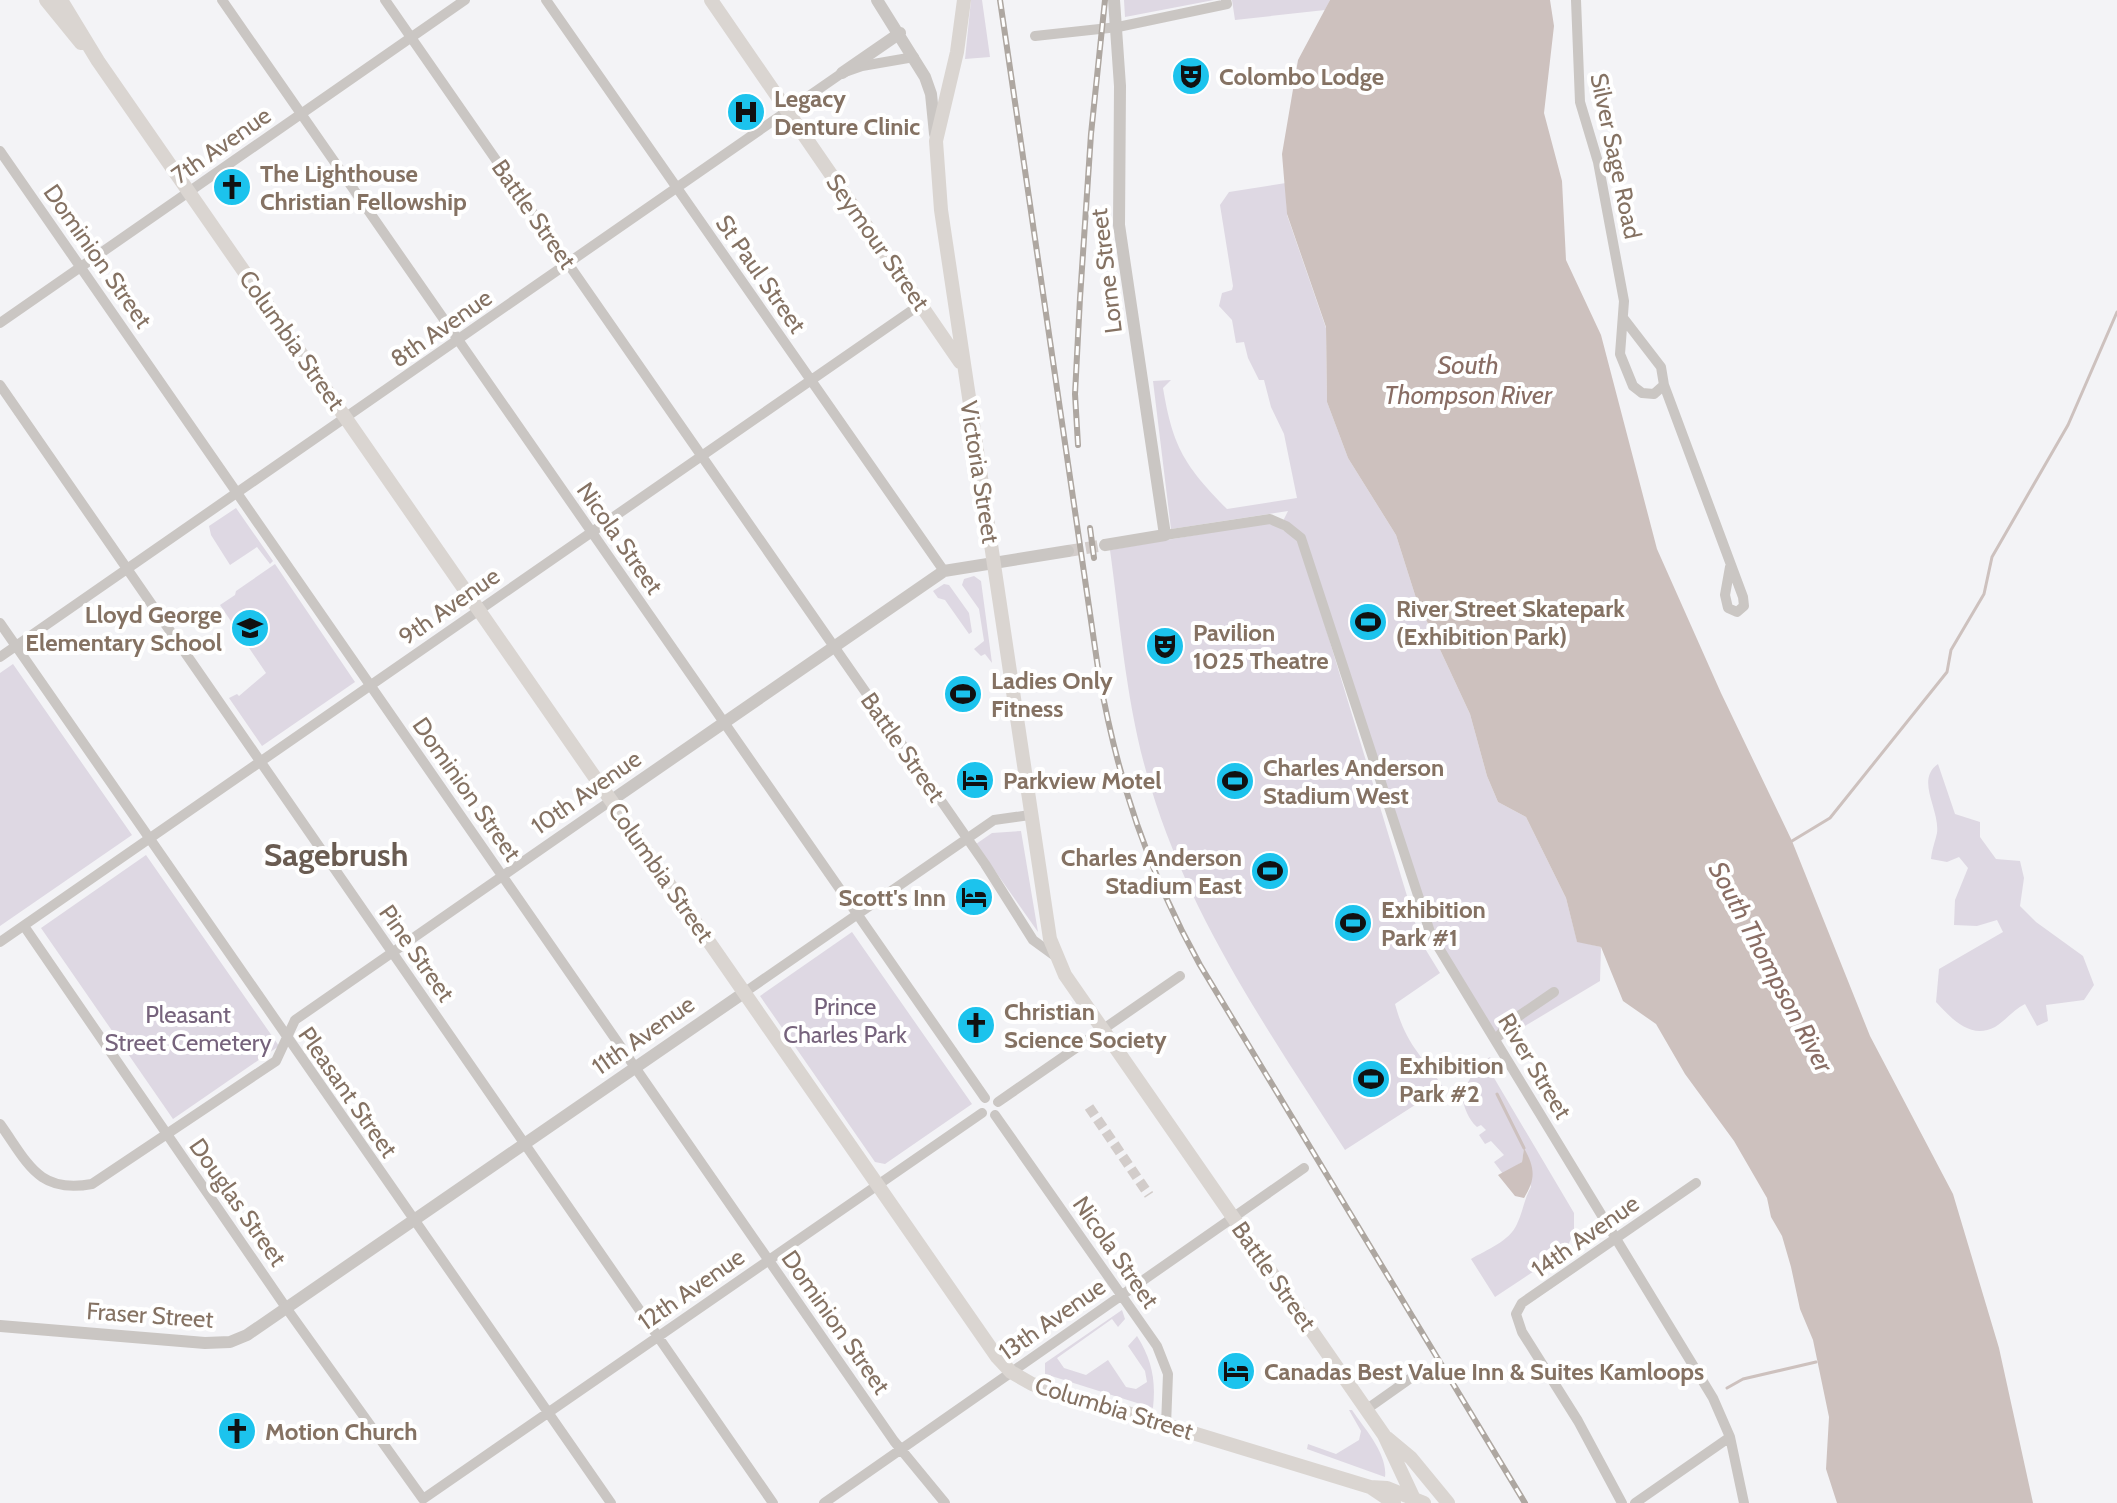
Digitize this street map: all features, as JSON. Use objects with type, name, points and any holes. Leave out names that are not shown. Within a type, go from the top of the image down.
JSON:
[{"type":"main road","name":"Columbia Street","points":[[46,0],[65,26],[98,61]]},
{"type":"main road","name":"Columbia Street","points":[[61,0],[98,61],[997,1357],[1011,1372],[1032,1384],[1370,1487],[1387,1488],[1417,1501]]},
{"type":"main road","name":"Seymour Street","points":[[711,0],[963,367]]},
{"type":"main road","points":[[936,141],[957,52],[964,0]]},
{"type":"main road","name":"Victoria Street","points":[[936,141],[941,210],[963,367],[1046,923],[1055,956]]},
{"type":"main road","name":"Battle Street","points":[[1055,956],[1103,1030],[1367,1409],[1384,1435],[1417,1501]]},
{"type":"main road","points":[[1384,1435],[1411,1458],[1448,1503]]},
{"type":"main road","name":"Columbia Street","points":[[1370,1487],[1394,1503]]},
{"type":"street","name":"Nicola Street","points":[[222,0],[985,1098]]},
{"type":"street","name":"Battle Street","points":[[385,0],[967,839],[1033,940],[1055,956]]},
{"type":"street","name":"7th Avenue","points":[[0,323],[465,0]]},
{"type":"street","name":"St Paul Street","points":[[546,0],[944,571]]},
{"type":"street","name":"Victoria Street","points":[[877,0],[914,57],[931,94],[936,141]]},
{"type":"street","name":"Lorne Street","points":[[1114,0],[1120,86],[1119,225],[1165,535]]},
{"type":"street","name":"Silver Sage Road","points":[[1576,0],[1580,102],[1598,162],[1621,283],[1624,319],[1620,354],[1633,386],[1642,393],[1654,394],[1664,385]]},
{"type":"street","points":[[1035,36],[1118,27],[1226,2]]},
{"type":"street","points":[[842,73],[900,33]]},
{"type":"street","name":"8th Avenue","points":[[0,657],[842,73],[870,64],[914,57]]},
{"type":"street","name":"Dominion Street","points":[[0,151],[900,1450],[945,1503]]},
{"type":"street","name":"9th Avenue","points":[[0,942],[921,304]]},
{"type":"street","points":[[1624,319],[1661,367],[1664,385],[1730,567]]},
{"type":"street","name":"Pine Street","points":[[0,385],[773,1503]]},
{"type":"street","name":"River Street","points":[[1165,535],[1270,519],[1301,538],[1431,935],[1713,1398],[1730,1437],[1744,1503]]},
{"type":"street","points":[[1105,545],[1165,535]]},
{"type":"street","name":"10th Avenue","points":[[0,1124],[36,1176],[71,1188],[92,1184],[276,1061],[295,1020],[944,571],[1068,551]]},
{"type":"street","name":"Pleasant Street","points":[[0,623],[611,1503]]},
{"type":"street","name":"11th Avenue","points":[[287,1309],[994,820],[1030,815]]},
{"type":"street","name":"Douglas Street","points":[[24,926],[287,1309],[423,1499]]},
{"type":"street","points":[[998,1102],[1180,976]]},
{"type":"street","points":[[1496,1039],[1513,1020],[1554,992]]},
{"type":"street","points":[[992,1097],[998,1102],[999,1110],[995,1115],[989,1117],[982,1113],[980,1105],[985,1098],[992,1097]]},
{"type":"street","name":"12th Avenue","points":[[423,1499],[982,1113]]},
{"type":"street","name":"Nicola Street","points":[[995,1115],[1157,1346],[1168,1383],[1166,1425]]},
{"type":"street","name":"13th Avenue","points":[[824,1503],[1304,1168]]},
{"type":"street","name":"14th Avenue","points":[[1622,1503],[1578,1421],[1522,1332],[1516,1314],[1522,1303],[1696,1183]]},
{"type":"street","name":"Fraser Street","points":[[0,1326],[205,1343],[230,1342],[247,1335],[287,1309]]},
{"type":"street","points":[[1367,1409],[1418,1373]]},
{"type":"street","points":[[1635,1503],[1730,1437]]},
{"type":"green space","points":[[971,0],[982,0],[990,57],[965,59]]},
{"type":"green space","points":[[1124,0],[1214,0],[1125,17]]},
{"type":"green space","points":[[1232,0],[1330,0],[1325,10],[1235,20]]},
{"type":"green space","points":[[1286,183],[1287,215],[1326,328],[1327,402],[1348,458],[1396,535],[1416,598],[1470,714],[1487,776],[1498,802],[1526,817],[1566,898],[1577,941],[1601,947],[1600,981],[1500,1041],[1433,934],[1303,535],[1283,521],[1288,511],[1171,529],[1153,381],[1171,380],[1163,388],[1171,426],[1183,455],[1227,509],[1297,498],[1284,434],[1271,407],[1264,380],[1259,380],[1244,342],[1236,343],[1232,320],[1219,306],[1222,293],[1232,290],[1233,286],[1220,205],[1229,192]]},
{"type":"green space","points":[[236,508],[273,561],[270,564],[257,547],[230,565],[211,535],[209,526]]},
{"type":"green space","points":[[1270,522],[1299,540],[1421,942],[1440,973],[1395,1004],[1409,1040],[1443,1087],[1345,1150],[1235,975],[1210,930],[1168,837],[1136,730],[1110,550]]},
{"type":"green space","points":[[275,564],[355,682],[262,746],[229,698],[239,696],[266,673],[220,605]]},
{"type":"green space","points":[[974,576],[981,581],[992,663],[985,654],[981,656],[974,649],[984,641],[979,609],[962,585],[964,579]]},
{"type":"green space","points":[[944,584],[949,585],[969,613],[972,632],[969,634],[945,600],[938,598],[933,591]]},
{"type":"green space","points":[[13,664],[132,835],[0,926],[0,673]]},
{"type":"green space","points":[[1938,764],[1955,814],[1980,822],[1980,837],[1996,859],[2020,861],[2024,878],[2020,906],[2036,922],[2083,956],[2094,985],[2084,1000],[2046,1005],[2048,1021],[2037,1026],[2025,1004],[1995,1027],[1977,1031],[1962,1025],[1936,1002],[1939,969],[2003,932],[1997,920],[1977,926],[1954,925],[1955,900],[1968,868],[1959,857],[1947,862],[1931,859],[1937,824],[1928,787],[1931,771]]},
{"type":"green space","points":[[1021,831],[1038,932],[976,844],[992,833]]},
{"type":"green space","name":"Pleasant Street Cemetery","points":[[146,855],[279,1046],[173,1119],[41,928]]},
{"type":"green space","name":"Prince Charles Park","points":[[852,932],[972,1104],[885,1164],[875,1162],[760,996]]},
{"type":"green space","points":[[1490,1057],[1489,1069],[1574,1213],[1574,1232],[1566,1250],[1495,1297],[1471,1259],[1514,1230],[1531,1187],[1524,1149],[1522,1162],[1503,1174],[1494,1162],[1504,1155],[1491,1141],[1485,1144],[1479,1135],[1486,1130],[1474,1124],[1464,1105],[1461,1095],[1477,1066]]},
{"type":"green space","points":[[1122,1310],[1125,1319],[1118,1327],[1112,1319],[1057,1358],[1064,1368],[1086,1375],[1108,1360],[1126,1387],[1136,1389],[1147,1382],[1145,1371],[1128,1346],[1137,1336],[1152,1370],[1153,1408],[1045,1374],[1045,1363]]},
{"type":"green space","points":[[1349,1410],[1379,1450],[1385,1477],[1307,1449],[1308,1444],[1336,1454],[1359,1440],[1361,1431]]},
{"type":"water","name":"South Thompson River","points":[[1330,0],[1550,0],[1554,26],[1544,113],[1562,181],[1566,260],[1601,335],[1657,549],[1792,841],[1870,1036],[1953,1194],[1999,1348],[2033,1503],[1837,1503],[1826,1469],[1829,1417],[1813,1340],[1800,1309],[1782,1236],[1771,1217],[1767,1198],[1734,1141],[1685,1074],[1656,1024],[1623,1001],[1601,947],[1577,942],[1566,898],[1526,817],[1498,802],[1487,776],[1470,714],[1416,598],[1396,535],[1348,458],[1327,402],[1326,327],[1287,214],[1282,154],[1298,60]]},
{"type":"water","points":[[1524,1148],[1533,1173],[1524,1198],[1515,1196],[1498,1175],[1522,1162]]},
{"type":"waterway","points":[[1792,841],[1830,818],[1947,672],[1951,650],[1984,594],[1992,557],[2068,425],[2117,312]]},
{"type":"waterway","points":[[1497,1094],[1524,1148]]},
{"type":"waterway","points":[[1727,1388],[1743,1379],[1816,1362]]},
{"type":"tunnel","points":[[1068,551],[1105,545]]},
{"type":"tunnel","points":[[1089,1107],[1149,1195]]},
{"type":"railway","points":[[1000,0],[1099,675],[1115,752],[1137,824],[1165,895],[1200,965],[1525,1503]]},
{"type":"railway","points":[[1078,445],[1075,394],[1080,298],[1091,134],[1105,0]]},
{"type":"railway","points":[[1090,528],[1094,558]]},
{"type":"place","name":"Colombo Lodge","points":[[1191,76]]},
{"type":"place","name":"Legacy Denture Clinic","points":[[746,112]]},
{"type":"place","name":"The Lighthouse Christian Fellowship","points":[[232,187]]},
{"type":"place","name":"River Street Skatepark (Exhibition Park)","points":[[1368,622]]},
{"type":"place","name":"Lloyd George Elementary School","points":[[250,628]]},
{"type":"place","name":"Pavilion 1025 Theatre","points":[[1165,646]]},
{"type":"place","name":"Ladies Only Fitness","points":[[963,694]]},
{"type":"place","name":"Parkview Motel","points":[[975,780]]},
{"type":"place","name":"Charles Anderson Stadium West","points":[[1235,781]]},
{"type":"place","name":"Charles Anderson Stadium East","points":[[1270,871]]},
{"type":"place","name":"Scott's Inn","points":[[974,897]]},
{"type":"place","name":"Exhibition Park #1","points":[[1353,923]]},
{"type":"place","name":"Christian Science Society","points":[[976,1025]]},
{"type":"place","name":"Exhibition Park #2","points":[[1371,1079]]},
{"type":"place","name":"Canadas Best Value Inn & Suites Kamloops","points":[[1236,1371]]},
{"type":"place","name":"Motion Church","points":[[237,1431]]},
{"type":"district","name":"Sagebrush","points":[[336,854]]}]
